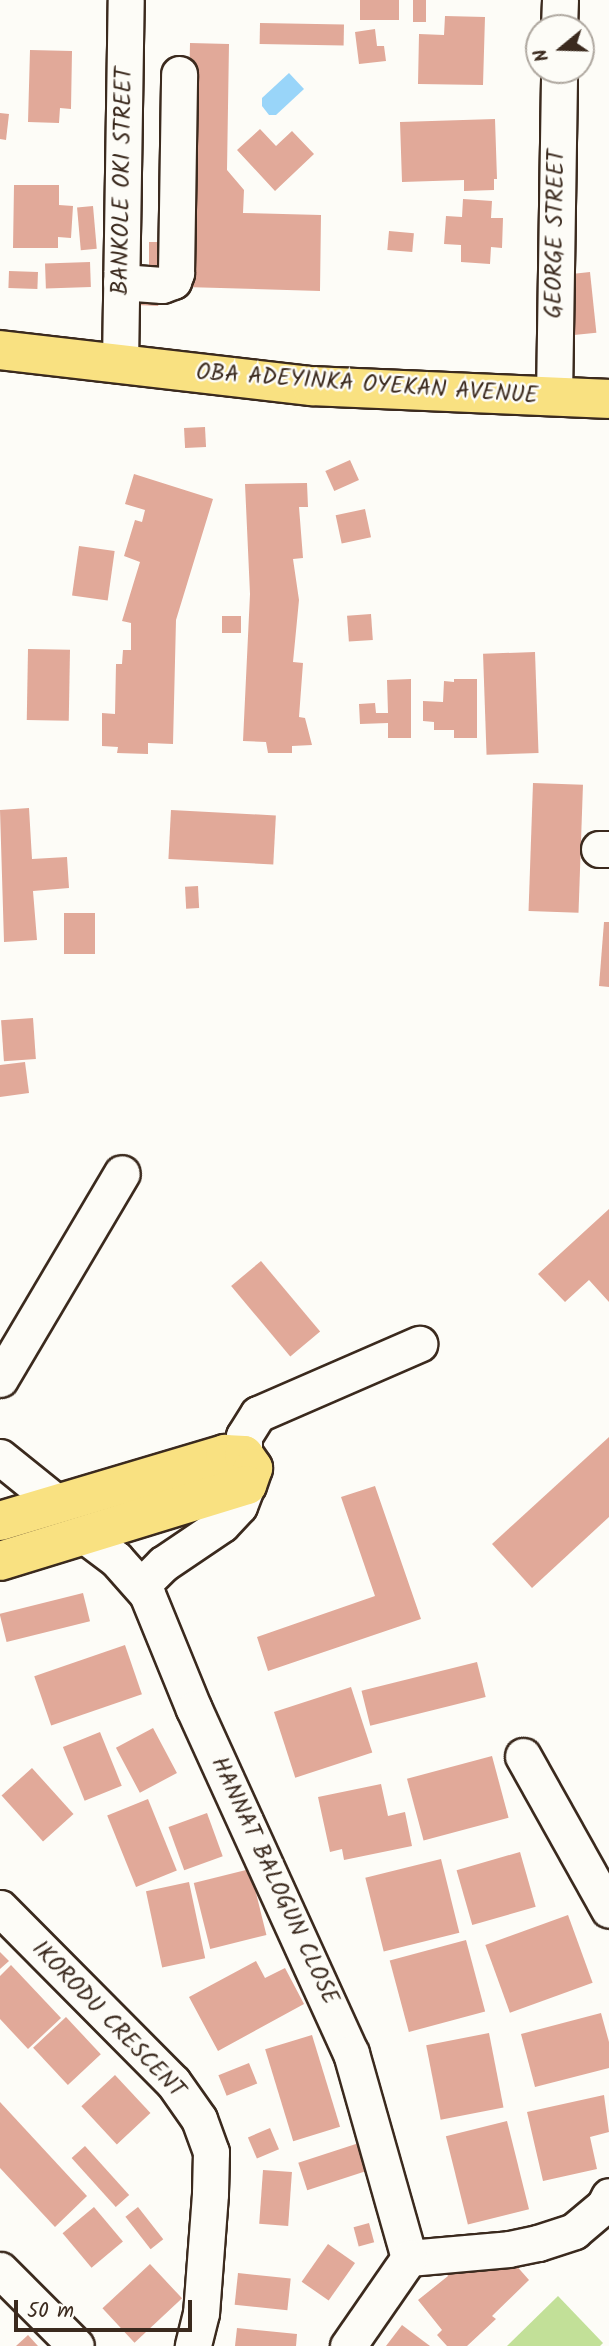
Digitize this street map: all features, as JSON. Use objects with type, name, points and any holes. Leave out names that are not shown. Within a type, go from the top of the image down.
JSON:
[{"type":"main road","name":"OBA ADEYINKA OYEKAN AVENUE","points":[[0,350],[312,386],[609,399]]},
{"type":"main road","points":[[0,1521],[225,1454],[245,1470],[84,1535],[0,1561]]},
{"type":"street","name":"BANKOLE OKI STREET","points":[[120,363],[133,1]]},
{"type":"street","points":[[121,282],[162,285],[173,281],[176,274],[179,74]]},
{"type":"street","name":"GEORGE STREET","points":[[554,397],[559,84]]},
{"type":"street","points":[[0,1379],[122,1173]]},
{"type":"street","points":[[142,1585],[163,1564],[222,1524],[239,1506],[245,1470],[244,1436],[258,1414],[419,1344]]},
{"type":"street","points":[[0,1457],[57,1503]]},
{"type":"street","name":"HANNAT BALOGUN CLOSE","points":[[84,1535],[142,1585],[351,2053],[409,2258]]},
{"type":"street","points":[[523,1756],[609,1910]]},
{"type":"street","name":"IKORODU CRESCENT","points":[[0,1908],[173,2082],[199,2119],[211,2152],[210,2194],[201,2313],[193,2346]]},
{"type":"street","points":[[348,2346],[409,2258],[509,2249],[538,2243],[574,2231],[604,2206],[609,2196]]},
{"type":"street","points":[[0,2270],[76,2346]]},
{"type":"green space","points":[[558,2296],[603,2343],[600,2346],[507,2346]]},
{"type":"water","points":[[289,73],[304,89],[276,115],[269,115],[262,106],[262,98]]},
{"type":"building","points":[[360,0],[399,0],[399,20],[360,20]]},
{"type":"building","points":[[413,0],[426,0],[426,22],[413,22]]},
{"type":"building","points":[[445,16],[485,17],[483,85],[418,84],[419,34],[444,35]]},
{"type":"building","points":[[260,23],[344,24],[344,45],[260,44]]},
{"type":"building","points":[[375,29],[377,46],[384,46],[386,61],[359,64],[355,32]]},
{"type":"building","points":[[190,43],[229,44],[227,170],[244,190],[243,213],[321,215],[320,291],[185,287]]},
{"type":"building","points":[[30,50],[72,51],[71,109],[60,108],[59,123],[28,122]]},
{"type":"building","points":[[0,113],[9,114],[6,140],[0,139]]},
{"type":"building","points":[[495,119],[497,179],[494,179],[494,190],[464,191],[464,180],[402,182],[400,122]]},
{"type":"building","points":[[260,129],[276,146],[292,131],[314,154],[275,191],[237,150]]},
{"type":"building","points":[[14,185],[59,185],[59,205],[73,206],[71,238],[58,237],[58,248],[13,248]]},
{"type":"building","points":[[463,199],[492,201],[491,218],[503,218],[502,248],[491,247],[490,264],[461,262],[461,245],[444,244],[446,216],[462,217]]},
{"type":"building","points":[[93,206],[97,249],[81,250],[77,207]]},
{"type":"building","points":[[389,231],[414,233],[412,252],[387,250]]},
{"type":"building","points":[[149,242],[167,242],[167,274],[149,274]]},
{"type":"building","points":[[90,262],[91,287],[46,289],[45,264]]},
{"type":"building","points":[[9,271],[38,272],[37,289],[8,288]]},
{"type":"building","points":[[590,272],[596,333],[567,336],[560,275]]},
{"type":"building","points":[[138,290],[159,291],[158,306],[137,305]]},
{"type":"building","points":[[205,427],[206,447],[185,448],[184,428]]},
{"type":"building","points":[[350,460],[359,480],[334,491],[325,471]]},
{"type":"building","points":[[134,474],[213,499],[176,620],[173,744],[148,743],[148,754],[117,753],[118,747],[102,746],[102,713],[115,714],[116,664],[122,664],[123,650],[131,650],[131,623],[122,621],[140,562],[124,556],[135,520],[142,522],[145,510],[125,504]]},
{"type":"building","points":[[307,483],[308,507],[299,507],[303,558],[293,559],[299,600],[293,662],[303,663],[299,717],[305,718],[312,745],[292,746],[292,753],[268,753],[266,742],[243,741],[250,594],[245,484]]},
{"type":"building","points":[[365,509],[371,537],[342,544],[336,515]]},
{"type":"building","points":[[79,546],[115,551],[108,601],[72,596]]},
{"type":"building","points":[[371,614],[373,640],[349,642],[347,616]]},
{"type":"building","points":[[222,616],[241,616],[241,633],[222,633]]},
{"type":"building","points":[[28,649],[70,650],[69,721],[27,720]]},
{"type":"building","points":[[535,652],[539,753],[487,755],[483,654]]},
{"type":"building","points":[[411,679],[411,738],[388,738],[388,723],[360,724],[359,704],[375,703],[376,713],[388,713],[387,680]]},
{"type":"building","points":[[454,679],[477,679],[477,738],[454,738],[454,730],[434,730],[434,722],[423,721],[423,701],[443,702],[444,681],[454,682]]},
{"type":"building","points":[[533,783],[583,785],[579,913],[529,911]]},
{"type":"building","points":[[29,808],[32,859],[67,857],[69,888],[33,891],[37,940],[4,942],[0,810]]},
{"type":"building","points":[[171,810],[276,815],[273,864],[168,859]]},
{"type":"building","points":[[198,886],[199,908],[186,909],[185,887]]},
{"type":"building","points":[[64,913],[95,913],[95,954],[64,954]]},
{"type":"building","points":[[604,922],[609,922],[609,987],[599,986]]},
{"type":"building","points":[[33,1018],[36,1059],[4,1061],[1,1020]]},
{"type":"building","points":[[25,1062],[29,1093],[0,1097],[0,1065]]},
{"type":"building","points":[[609,1209],[609,1302],[589,1280],[565,1302],[538,1274]]},
{"type":"building","points":[[261,1261],[320,1331],[290,1357],[231,1286]]},
{"type":"building","points":[[609,1437],[609,1517],[532,1588],[492,1544]]},
{"type":"building","points":[[375,1486],[421,1619],[268,1671],[257,1637],[375,1596],[341,1497]]},
{"type":"building","points":[[83,1593],[90,1621],[7,1642],[0,1614]]},
{"type":"building","points":[[125,1645],[142,1694],[51,1725],[34,1676]]},
{"type":"building","points":[[477,1662],[486,1697],[370,1726],[362,1691]]},
{"type":"building","points":[[351,1687],[372,1753],[295,1778],[274,1712]]},
{"type":"building","points":[[153,1728],[177,1773],[140,1793],[116,1748]]},
{"type":"building","points":[[100,1732],[122,1786],[85,1801],[63,1747]]},
{"type":"building","points":[[492,1756],[509,1818],[424,1841],[407,1779]]},
{"type":"building","points":[[32,1768],[73,1814],[43,1842],[2,1795]]},
{"type":"building","points":[[381,1784],[388,1816],[405,1812],[412,1846],[344,1860],[342,1849],[330,1852],[318,1797]]},
{"type":"building","points":[[148,1799],[177,1870],[136,1887],[107,1815]]},
{"type":"building","points":[[207,1813],[223,1856],[184,1870],[168,1827]]},
{"type":"building","points":[[520,1852],[536,1907],[472,1925],[457,1870]]},
{"type":"building","points":[[441,1859],[459,1933],[384,1952],[365,1878]]},
{"type":"building","points":[[250,1869],[266,1935],[210,1949],[194,1883]]},
{"type":"building","points":[[189,1882],[205,1958],[162,1967],[146,1891]]},
{"type":"building","points":[[568,1915],[593,1983],[510,2013],[485,1945]]},
{"type":"building","points":[[466,1940],[485,2011],[409,2032],[390,1960]]},
{"type":"building","points":[[0,1952],[9,1961],[0,1969]]},
{"type":"building","points":[[256,1961],[265,1978],[285,1968],[304,2004],[218,2051],[189,1997]]},
{"type":"building","points":[[11,1965],[61,2018],[28,2049],[0,2019],[0,1976]]},
{"type":"building","points":[[601,2013],[609,2042],[609,2068],[535,2087],[521,2034]]},
{"type":"building","points":[[66,2017],[101,2054],[68,2085],[33,2048]]},
{"type":"building","points":[[489,2033],[504,2108],[441,2120],[426,2045]]},
{"type":"building","points":[[312,2035],[340,2127],[293,2141],[265,2049]]},
{"type":"building","points":[[249,2063],[257,2083],[227,2096],[218,2075]]},
{"type":"building","points":[[115,2075],[150,2113],[117,2144],[81,2106]]},
{"type":"building","points":[[604,2095],[609,2132],[590,2137],[597,2169],[543,2181],[527,2112]]},
{"type":"building","points":[[0,2102],[87,2196],[55,2227],[0,2168]]},
{"type":"building","points":[[507,2121],[529,2209],[468,2225],[446,2136]]},
{"type":"building","points":[[270,2128],[279,2149],[257,2159],[248,2137]]},
{"type":"building","points":[[362,2142],[371,2170],[307,2190],[298,2163]]},
{"type":"building","points":[[85,2146],[129,2195],[116,2207],[72,2158]]},
{"type":"building","points":[[263,2170],[292,2172],[288,2226],[259,2224]]},
{"type":"building","points":[[94,2207],[123,2241],[92,2268],[63,2233]]},
{"type":"building","points":[[138,2207],[163,2239],[151,2249],[125,2217]]},
{"type":"building","points":[[369,2223],[374,2242],[359,2246],[354,2227]]},
{"type":"building","points":[[328,2244],[355,2263],[329,2301],[302,2282]]},
{"type":"building","points":[[507,2255],[529,2280],[492,2316],[496,2319],[467,2346],[447,2346],[437,2335],[442,2330],[418,2300],[448,2276],[442,2263]]},
{"type":"building","points":[[150,2264],[182,2298],[135,2343],[102,2308]]},
{"type":"building","points":[[238,2273],[291,2279],[287,2310],[235,2305]]},
{"type":"building","points":[[402,2325],[430,2346],[386,2346]]},
{"type":"building","points":[[237,2328],[297,2334],[296,2346],[235,2346]]},
{"type":"building","points":[[28,2335],[38,2346],[16,2346]]}]
